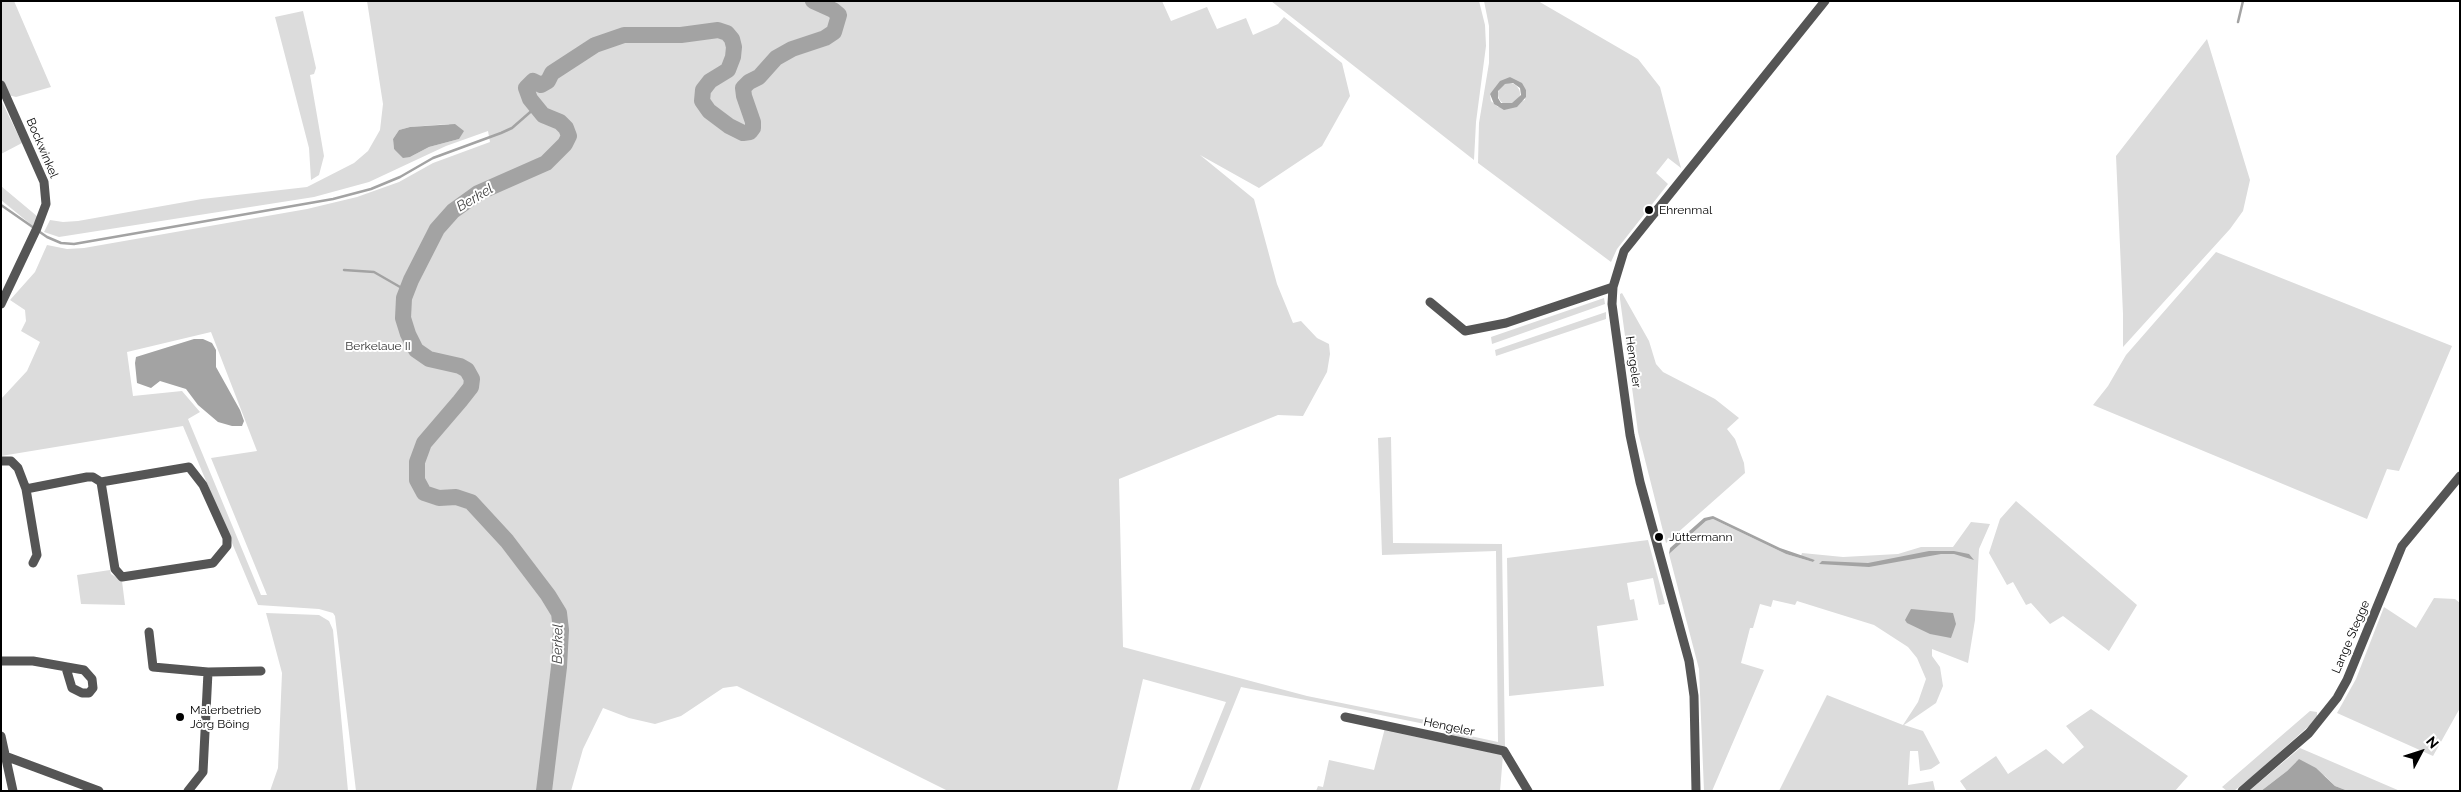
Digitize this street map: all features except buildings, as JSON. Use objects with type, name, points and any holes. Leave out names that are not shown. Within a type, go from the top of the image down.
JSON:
[{"type":"street","name":"Hengeler","points":[[1696,791],[1694,696],[1689,661],[1640,482],[1630,436],[1614,320],[1613,287],[1624,251],[1825,1]]},
{"type":"street","name":"Bockwinkel","points":[[1,85],[44,182],[46,204],[37,228],[1,304]]},
{"type":"street","points":[[1430,302],[1464,331],[1506,323],[1613,287]]},
{"type":"street","points":[[1,461],[11,462],[18,468],[26,489],[37,555],[33,563]]},
{"type":"street","points":[[26,489],[87,477],[93,477],[101,482],[189,467],[203,485],[227,538],[227,546],[214,563],[122,577],[115,569],[101,482]]},
{"type":"street","name":"Lange Stegge","points":[[2242,791],[2309,733],[2337,698],[2347,680],[2402,546],[2460,476]]},
{"type":"street","points":[[149,632],[153,667],[208,672],[261,671]]},
{"type":"street","points":[[1,661],[33,660],[66,668]]},
{"type":"street","points":[[188,791],[203,772],[208,672]]},
{"type":"street","name":"Hengeler","points":[[1345,717],[1504,751],[1528,791]]},
{"type":"street","points":[[1,736],[13,791]]},
{"type":"street","points":[[5,756],[98,791]]},
{"type":"green space","points":[[1,1],[14,1],[51,87],[16,97],[8,95],[1,79]]},
{"type":"green space","name":"Berkelaue II","points":[[367,1],[1162,1],[1171,21],[1207,7],[1217,29],[1246,18],[1253,35],[1278,24],[1284,17],[1342,63],[1350,96],[1322,146],[1259,188],[1200,155],[1254,199],[1277,284],[1293,323],[1301,321],[1317,338],[1329,344],[1330,354],[1327,372],[1303,416],[1278,415],[1119,479],[1123,647],[1307,696],[1435,722],[1430,725],[1241,687],[1199,791],[1190,791],[1226,702],[1143,679],[1117,791],[948,791],[737,686],[723,688],[681,716],[655,724],[629,718],[603,708],[583,749],[571,791],[356,791],[335,616],[333,613],[319,609],[258,605],[183,426],[1,456],[1,399],[27,371],[40,342],[21,331],[26,321],[25,310],[10,300],[35,272],[47,245],[67,249],[84,248],[307,209],[357,197],[399,182],[433,163],[490,142],[488,131],[446,146],[369,182],[314,197],[59,237],[44,232],[50,220],[63,222],[78,221],[202,199],[307,187],[354,163],[368,151],[380,130],[383,104]],"holes":[[[449,124],[459,139],[429,147],[410,157],[394,149],[393,139],[399,130],[410,127]],[[211,332],[257,451],[211,458],[267,595],[261,595],[188,419],[200,412],[182,391],[133,396],[127,352]]]},
{"type":"green space","points":[[1271,1],[1479,1],[1485,25],[1486,46],[1476,122],[1474,160]]},
{"type":"green space","points":[[1484,1],[1538,1],[1638,59],[1660,87],[1681,168],[1668,158],[1656,173],[1668,184],[1617,249],[1611,262],[1478,163],[1479,123],[1489,63],[1489,26]],"holes":[[[1510,77],[1526,90],[1525,100],[1498,107],[1491,101],[1490,94]]]},
{"type":"green space","points":[[303,11],[316,68],[314,74],[310,75],[324,156],[319,175],[311,180],[309,148],[275,17]]},
{"type":"green space","points":[[2207,39],[2250,180],[2243,211],[2230,229],[2123,347],[2116,156]]},
{"type":"green space","points":[[1509,83],[1517,86],[1520,94],[1517,102],[1509,105],[1501,102],[1498,94],[1501,86]]},
{"type":"green space","points":[[1,100],[22,143],[1,154]]},
{"type":"green space","points":[[1,186],[38,217],[34,227],[1,200]]},
{"type":"green space","points":[[2216,252],[2452,346],[2399,471],[2387,469],[2367,519],[2093,405],[2108,386],[2126,355]]},
{"type":"green space","points":[[1622,293],[1649,341],[1656,364],[1663,372],[1715,399],[1739,418],[1727,429],[1735,439],[1744,463],[1745,473],[1666,543],[1638,432],[1620,299],[1620,294]]},
{"type":"green space","points":[[1604,298],[1605,304],[1492,344],[1491,337]]},
{"type":"green space","points":[[1606,312],[1606,319],[1496,356],[1495,350]]},
{"type":"green space","points":[[1391,437],[1393,543],[1502,544],[1505,749],[1448,735],[1452,732],[1498,742],[1496,551],[1382,555],[1378,438]]},
{"type":"green space","points":[[2016,501],[2137,605],[2109,651],[2063,616],[2050,624],[2031,603],[2026,605],[2013,582],[2007,585],[1989,553],[2000,519]]},
{"type":"green space","points":[[1713,519],[1786,554],[1813,562],[1815,560],[1801,556],[1802,553],[1843,557],[1898,554],[1921,547],[1953,547],[1971,522],[1990,524],[1979,549],[1975,620],[1968,663],[1932,649],[1932,656],[1940,667],[1943,686],[1936,703],[1904,725],[1923,731],[1940,763],[1931,769],[1920,771],[1918,751],[1910,751],[1908,785],[1933,781],[1935,790],[1779,791],[1827,695],[1903,725],[1918,702],[1926,679],[1917,658],[1908,647],[1874,625],[1797,601],[1795,605],[1773,600],[1771,607],[1760,604],[1753,628],[1750,628],[1741,663],[1764,670],[1712,791],[1704,791],[1699,669],[1669,554],[1706,521]]},
{"type":"green space","points":[[1648,540],[1665,604],[1659,605],[1653,578],[1627,583],[1630,600],[1634,599],[1638,620],[1597,626],[1604,686],[1509,696],[1507,558]]},
{"type":"green space","points":[[110,570],[111,574],[122,581],[125,605],[81,604],[77,575]]},
{"type":"green space","points":[[2434,598],[2455,599],[2460,603],[2460,708],[2433,756],[2337,713],[2356,679],[2384,607],[2416,628]]},
{"type":"green space","points":[[266,613],[319,615],[329,621],[333,630],[348,791],[270,791],[278,768],[282,673]]},
{"type":"green space","points":[[2091,709],[2188,776],[2175,791],[1967,791],[1960,781],[1996,756],[2008,774],[2046,749],[2063,764],[2084,747],[2066,726]]},
{"type":"green space","points":[[2310,711],[2317,712],[2317,717],[2311,724],[2253,776],[2234,791],[2227,791],[2222,787]]},
{"type":"green space","points":[[1385,728],[1503,755],[1500,791],[1316,791],[1318,786],[1323,787],[1329,760],[1374,770]]},
{"type":"green space","points":[[2300,748],[2400,791],[2348,791],[2335,786],[2325,776],[2296,762],[2261,791],[2249,791]]},
{"type":"shaded area","points":[[1510,77],[1522,83],[1526,90],[1526,97],[1517,107],[1504,110],[1494,104],[1490,94],[1500,81]],"holes":[[[1513,83],[1520,88],[1521,95],[1512,103],[1501,103],[1498,98],[1498,91],[1505,84]]]},
{"type":"shaded area","points":[[455,124],[464,131],[459,139],[429,147],[410,157],[403,158],[394,149],[393,139],[399,130],[410,127]]},
{"type":"shaded area","points":[[194,339],[203,339],[212,343],[216,350],[216,367],[240,410],[244,421],[242,426],[232,426],[218,422],[198,405],[186,389],[160,381],[151,388],[137,383],[136,357]]},
{"type":"shaded area","points":[[1713,516],[1780,548],[1815,560],[1813,562],[1786,554],[1713,519],[1706,521],[1669,554],[1670,548],[1704,518]]},
{"type":"shaded area","points":[[1929,551],[1954,551],[1969,554],[1974,560],[1954,554],[1941,554],[1869,567],[1819,564],[1822,561],[1868,563]]},
{"type":"shaded area","points":[[1911,609],[1953,613],[1956,624],[1951,638],[1930,634],[1907,623],[1905,620]]},
{"type":"shaded area","points":[[2299,759],[2316,768],[2335,786],[2348,791],[2261,791]]},
{"type":"waterway","name":"Berkel","points":[[544,791],[559,667],[561,630],[559,613],[548,595],[507,541],[471,502],[456,497],[439,498],[424,493],[417,480],[417,462],[424,443],[471,387],[472,379],[467,370],[460,366],[429,359],[416,350],[403,318],[404,298],[437,229],[453,211],[478,193],[546,163],[565,144],[569,136],[566,128],[560,122],[543,115],[530,99],[526,88],[533,81],[541,85],[548,81],[552,73],[595,45],[624,35],[681,35],[718,30],[727,33],[732,39],[734,47],[733,57],[728,70],[710,81],[703,90],[702,101],[709,111],[729,126],[743,133],[750,132],[753,128],[753,122],[743,88],[749,82],[759,77],[776,58],[792,49],[825,38],[834,32],[839,15],[833,10],[813,1]]},
{"type":"waterway","points":[[2238,22],[2243,1]]},
{"type":"waterway","points":[[1,205],[47,237],[61,243],[74,244],[333,199],[371,189],[400,177],[433,158],[501,133],[512,128],[536,107]]},
{"type":"waterway","points":[[344,270],[374,272],[407,291]]},
{"type":"place","name":"Ehrenmal","points":[[1649,210]]},
{"type":"place","name":"Jüttermann","points":[[1659,537]]},
{"type":"place","name":"Malerbetrieb Jörg Böing","points":[[180,717]]}]
